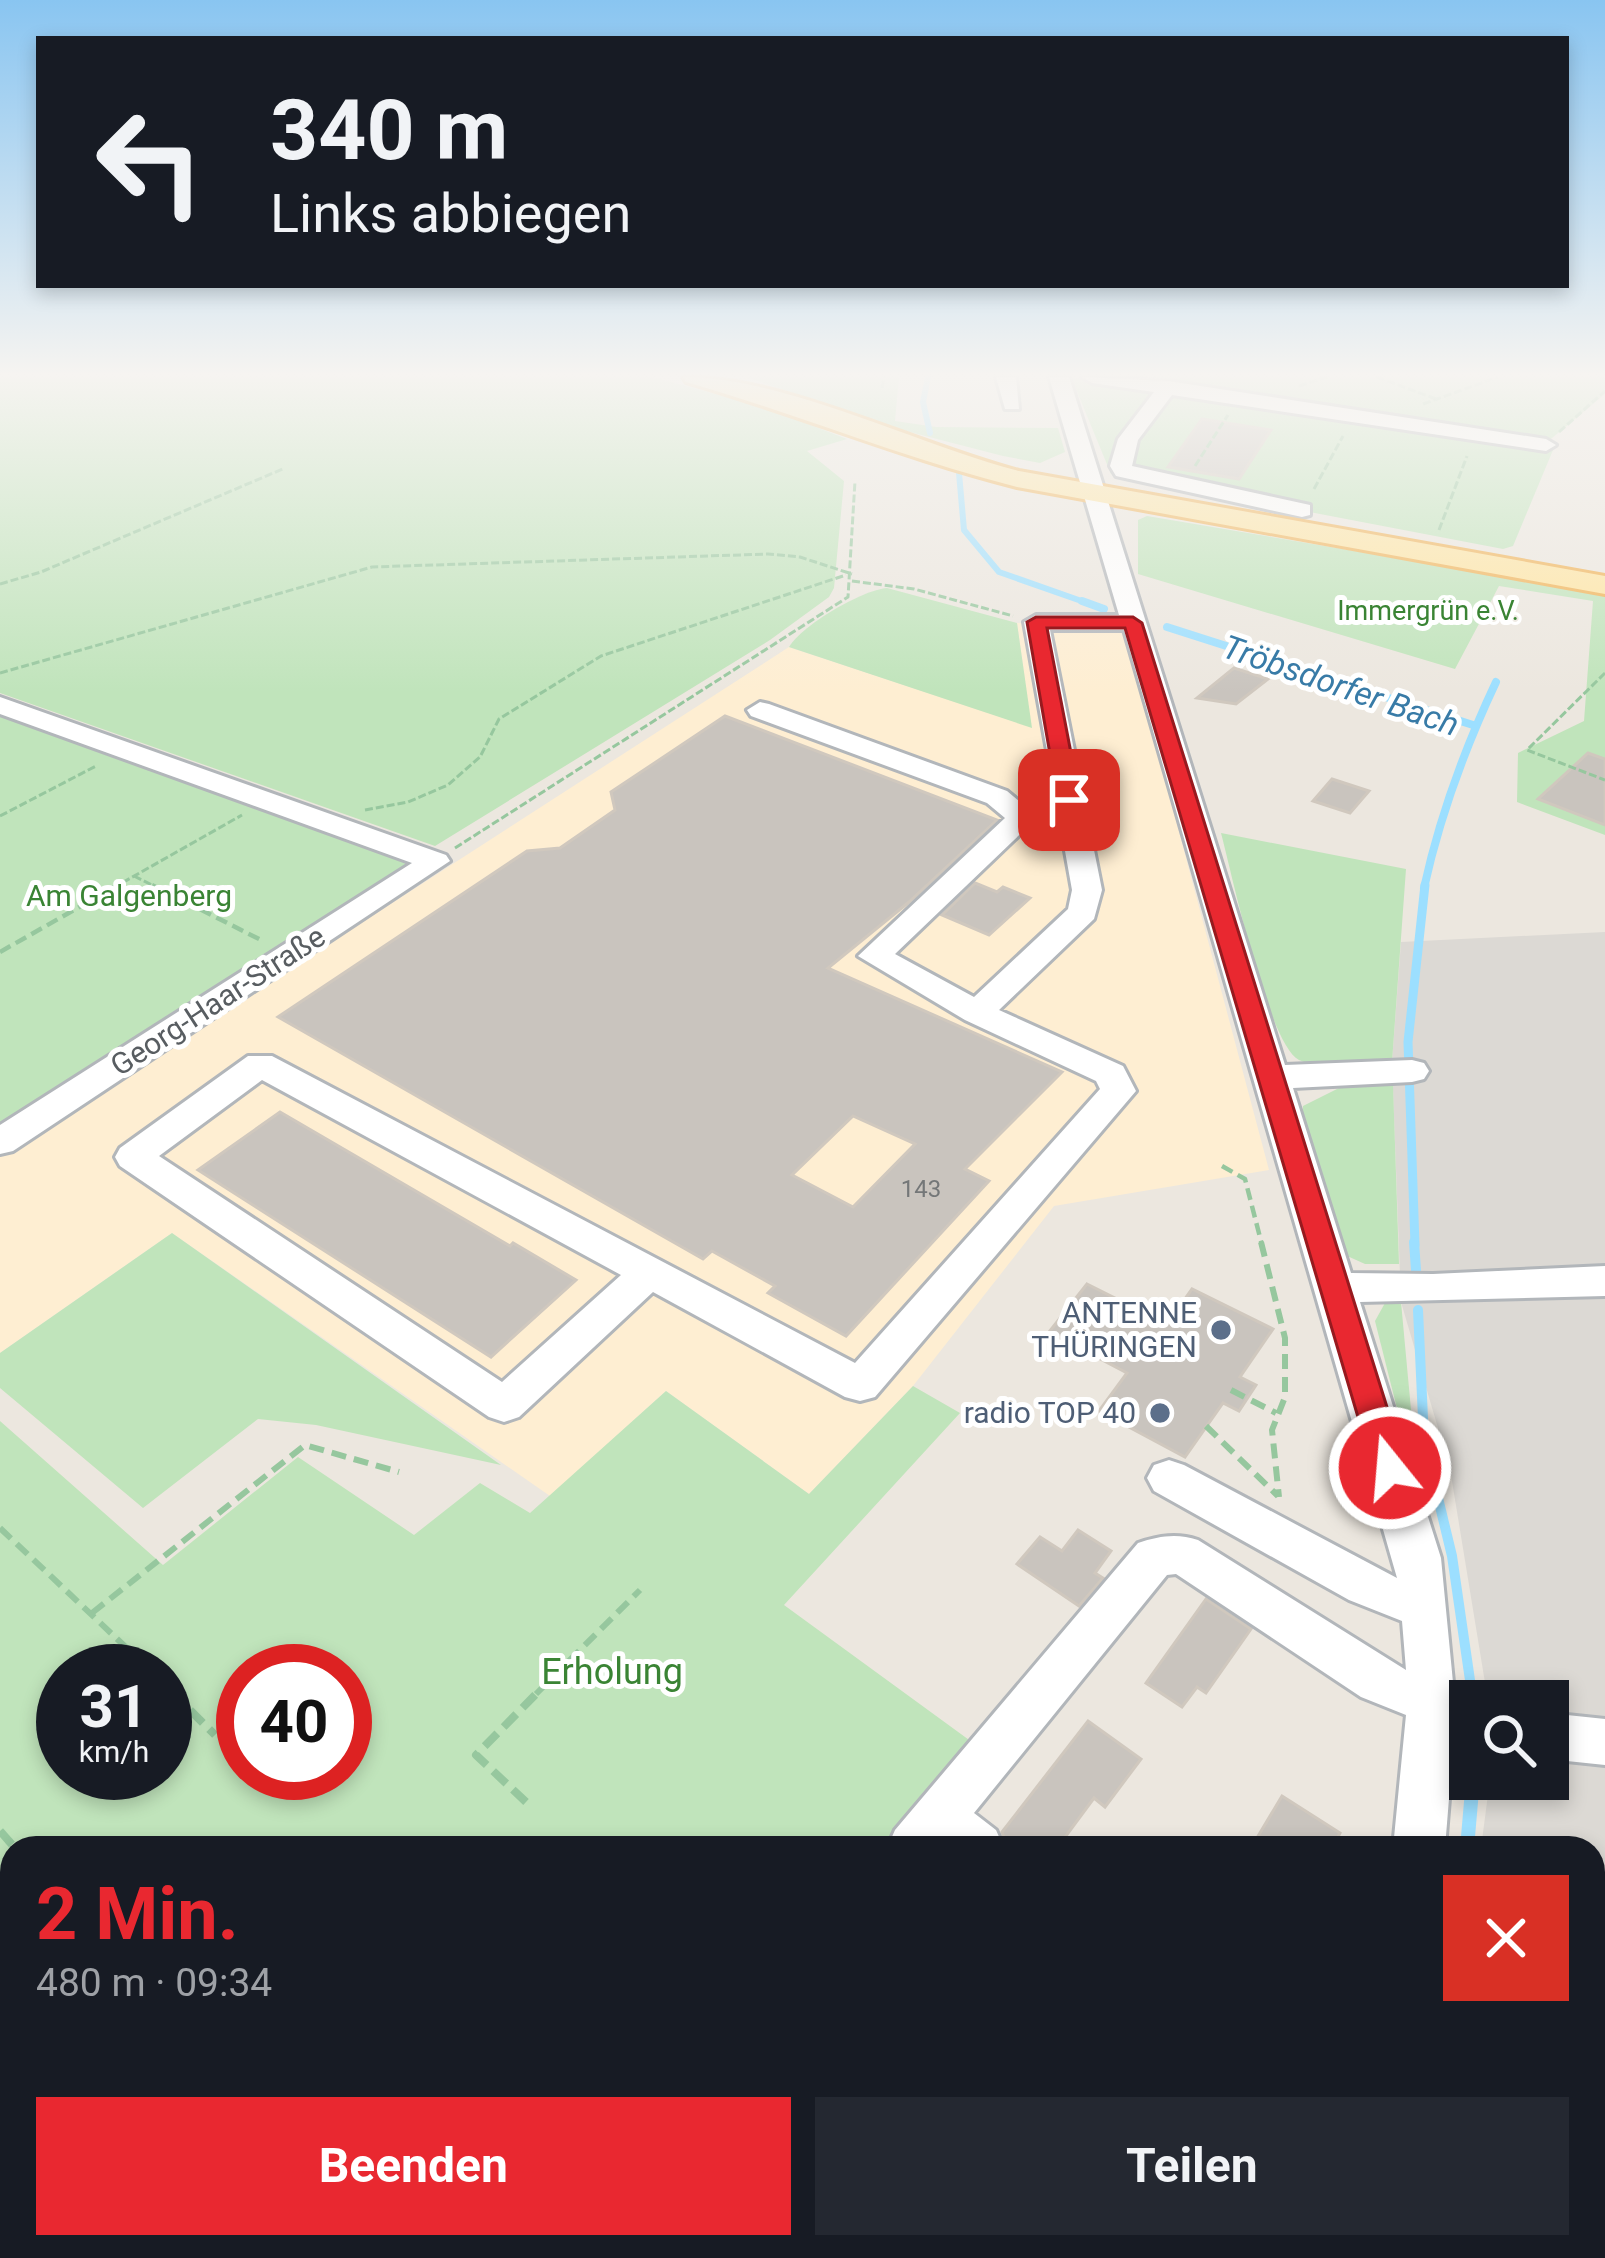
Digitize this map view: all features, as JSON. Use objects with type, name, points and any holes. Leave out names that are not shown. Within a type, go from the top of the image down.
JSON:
[{"type":"main road","points":[[1063,482],[1605,585]]},
{"type":"main road","points":[[1074,482],[1605,574]]},
{"type":"street","points":[[1092,482],[1418,1558],[1444,1718],[1421,1836]]},
{"type":"street","points":[[1165,482],[1302,510]]},
{"type":"street","points":[[977,1013],[1083,912],[1087,890],[1036,622],[1133,623]]},
{"type":"street","points":[[0,705],[435,861]]},
{"type":"street","points":[[649,1273],[504,1405],[133,1157],[260,1064],[860,1385],[1118,1091],[1111,1075],[977,1013],[874,956],[1023,817],[997,796],[760,710]]},
{"type":"street","name":"Georg-Haar-Straße","points":[[0,1142],[435,861]]},
{"type":"street","points":[[1269,1077],[1412,1071]]},
{"type":"street","points":[[1334,1287],[1433,1289],[1605,1281]]},
{"type":"street","points":[[1169,1478],[1365,1586],[1425,1609]]},
{"type":"street","points":[[945,1836],[1154,1557],[1182,1554],[1378,1682],[1444,1718]]},
{"type":"street","points":[[1569,1738],[1605,1742]]},
{"type":"path","points":[[0,584],[41,572],[251,482]]},
{"type":"path","points":[[435,861],[838,605],[848,596],[852,578],[856,482]]},
{"type":"path","points":[[1182,486],[1184,482]]},
{"type":"path","points":[[1302,510],[1318,482]]},
{"type":"path","points":[[1436,536],[1457,482]]},
{"type":"path","points":[[0,673],[372,567],[768,554],[800,557],[852,578],[914,589],[1036,622]]},
{"type":"path","points":[[331,822],[354,811],[409,804],[432,795],[493,744],[499,719],[601,656],[852,578]]},
{"type":"path","points":[[1605,673],[1527,750],[1605,780]]},
{"type":"path","points":[[0,816],[128,750]]},
{"type":"path","points":[[0,952],[268,801]]},
{"type":"path","points":[[134,876],[291,954]]},
{"type":"path","points":[[1222,1166],[1245,1179],[1286,1339],[1286,1397],[1272,1430],[1279,1497]]},
{"type":"path","points":[[1232,1390],[1276,1413]]},
{"type":"path","points":[[92,1613],[304,1445],[399,1472]]},
{"type":"path","points":[[0,1528],[124,1644]]},
{"type":"path","points":[[526,1802],[476,1755],[640,1590]]},
{"type":"path","points":[[192,1712],[215,1735]]},
{"type":"shaded area","points":[[1017,623],[1124,625],[1269,1170],[1054,1206],[913,1386],[809,1494],[666,1391],[550,1496],[172,1233],[0,1353],[0,1156],[789,647],[1031,727]]},
{"type":"shaded area","points":[[1605,932],[1605,1836],[1483,1836],[1487,1800],[1569,1800],[1569,1680],[1485,1680],[1450,1469],[1401,1302],[1392,1062],[1401,942]]},
{"type":"green space","points":[[0,482],[844,482],[834,588],[829,597],[770,640],[435,846],[0,693]]},
{"type":"green space","points":[[1155,482],[1540,482],[1513,546],[1503,549]]},
{"type":"green space","name":"Immergrün e.V.","points":[[1147,516],[1605,593],[1605,835],[1517,802],[1518,753],[1584,721],[1593,601],[1499,586],[1455,669],[1138,574],[1138,520]]},
{"type":"green space","points":[[887,588],[1017,623],[1032,728],[789,647],[834,610]]},
{"type":"green space","name":"Am Galgenberg","points":[[0,715],[404,860],[406,867],[0,1131]]},
{"type":"green space","points":[[1221,833],[1406,869],[1392,1062],[1320,1066],[1299,1060],[1287,1047],[1264,992]]},
{"type":"green space","points":[[1393,1085],[1399,1264],[1365,1264],[1345,1255],[1302,1119],[1303,1106],[1339,1088]]},
{"type":"green space","points":[[172,1233],[501,1465],[316,1425],[258,1419],[143,1508],[0,1388],[0,1353]]},
{"type":"green space","points":[[1401,1302],[1419,1496],[1375,1321],[1385,1303]]},
{"type":"green space","name":"Erholung","points":[[913,1386],[960,1413],[784,1605],[976,1745],[902,1836],[0,1836],[0,1421],[163,1565],[298,1457],[414,1535],[480,1483],[530,1513],[666,1391],[809,1494]]},
{"type":"building","points":[[1234,668],[1268,679],[1236,704],[1197,698]]},
{"type":"building","points":[[725,716],[997,820],[909,902],[828,968],[1062,1072],[965,1169],[989,1181],[846,1336],[768,1293],[775,1286],[712,1251],[703,1259],[278,1017],[527,851],[560,848],[615,810],[611,792]],"holes":[[[853,1116],[915,1144],[853,1207],[792,1175]]]},
{"type":"building","points":[[1588,753],[1605,759],[1605,825],[1538,799]]},
{"type":"building","points":[[1332,779],[1369,791],[1350,813],[1313,801]]},
{"type":"building","points":[[975,883],[1030,898],[989,935],[942,915]]},
{"type":"building","points":[[280,1112],[576,1280],[491,1357],[198,1170]]},
{"type":"building","points":[[1087,1284],[1167,1324],[1192,1289],[1273,1329],[1240,1377],[1256,1385],[1239,1411],[1223,1403],[1185,1457],[1099,1411],[1127,1373],[1049,1332]]},
{"type":"building","points":[[1078,1530],[1111,1551],[1095,1573],[1103,1578],[1079,1606],[1017,1564],[1040,1537],[1062,1551]]},
{"type":"building","points":[[1206,1599],[1251,1629],[1206,1693],[1197,1687],[1182,1707],[1146,1683]]},
{"type":"building","points":[[1088,1721],[1141,1759],[1105,1807],[1094,1798],[1066,1836],[1004,1836]]},
{"type":"building","points":[[1282,1796],[1340,1833],[1338,1836],[1258,1836]]},
{"type":"waterway","name":"Tröbsdorfer Bach","points":[[960,482],[964,530],[999,572],[1090,604]]},
{"type":"waterway","name":"Tröbsdorfer Bach","points":[[1082,601],[1104,609]]},
{"type":"waterway","name":"Tröbsdorfer Bach","points":[[1167,627],[1473,725]]},
{"type":"waterway","points":[[1424,888],[1454,783],[1496,682]]},
{"type":"waterway","name":"Tröbsdorfer Bach","points":[[1415,1245],[1408,1042],[1425,885]]},
{"type":"waterway","name":"Tröbsdorfer Bach","points":[[1414,1242],[1416,1270]]},
{"type":"waterway","name":"Tröbsdorfer Bach","points":[[1418,1310],[1424,1440],[1452,1556],[1470,1680]]},
{"type":"waterway","name":"Tröbsdorfer Bach","points":[[1468,1836],[1471,1800]]},
{"type":"place","name":"ANTENNE THÜRINGEN","points":[[1221,1330]]},
{"type":"place","name":"radio TOP 40","points":[[1160,1413]]},
{"type":"route","points":[[1069,800],[1036,622],[1133,623],[1390,1468]]}]
